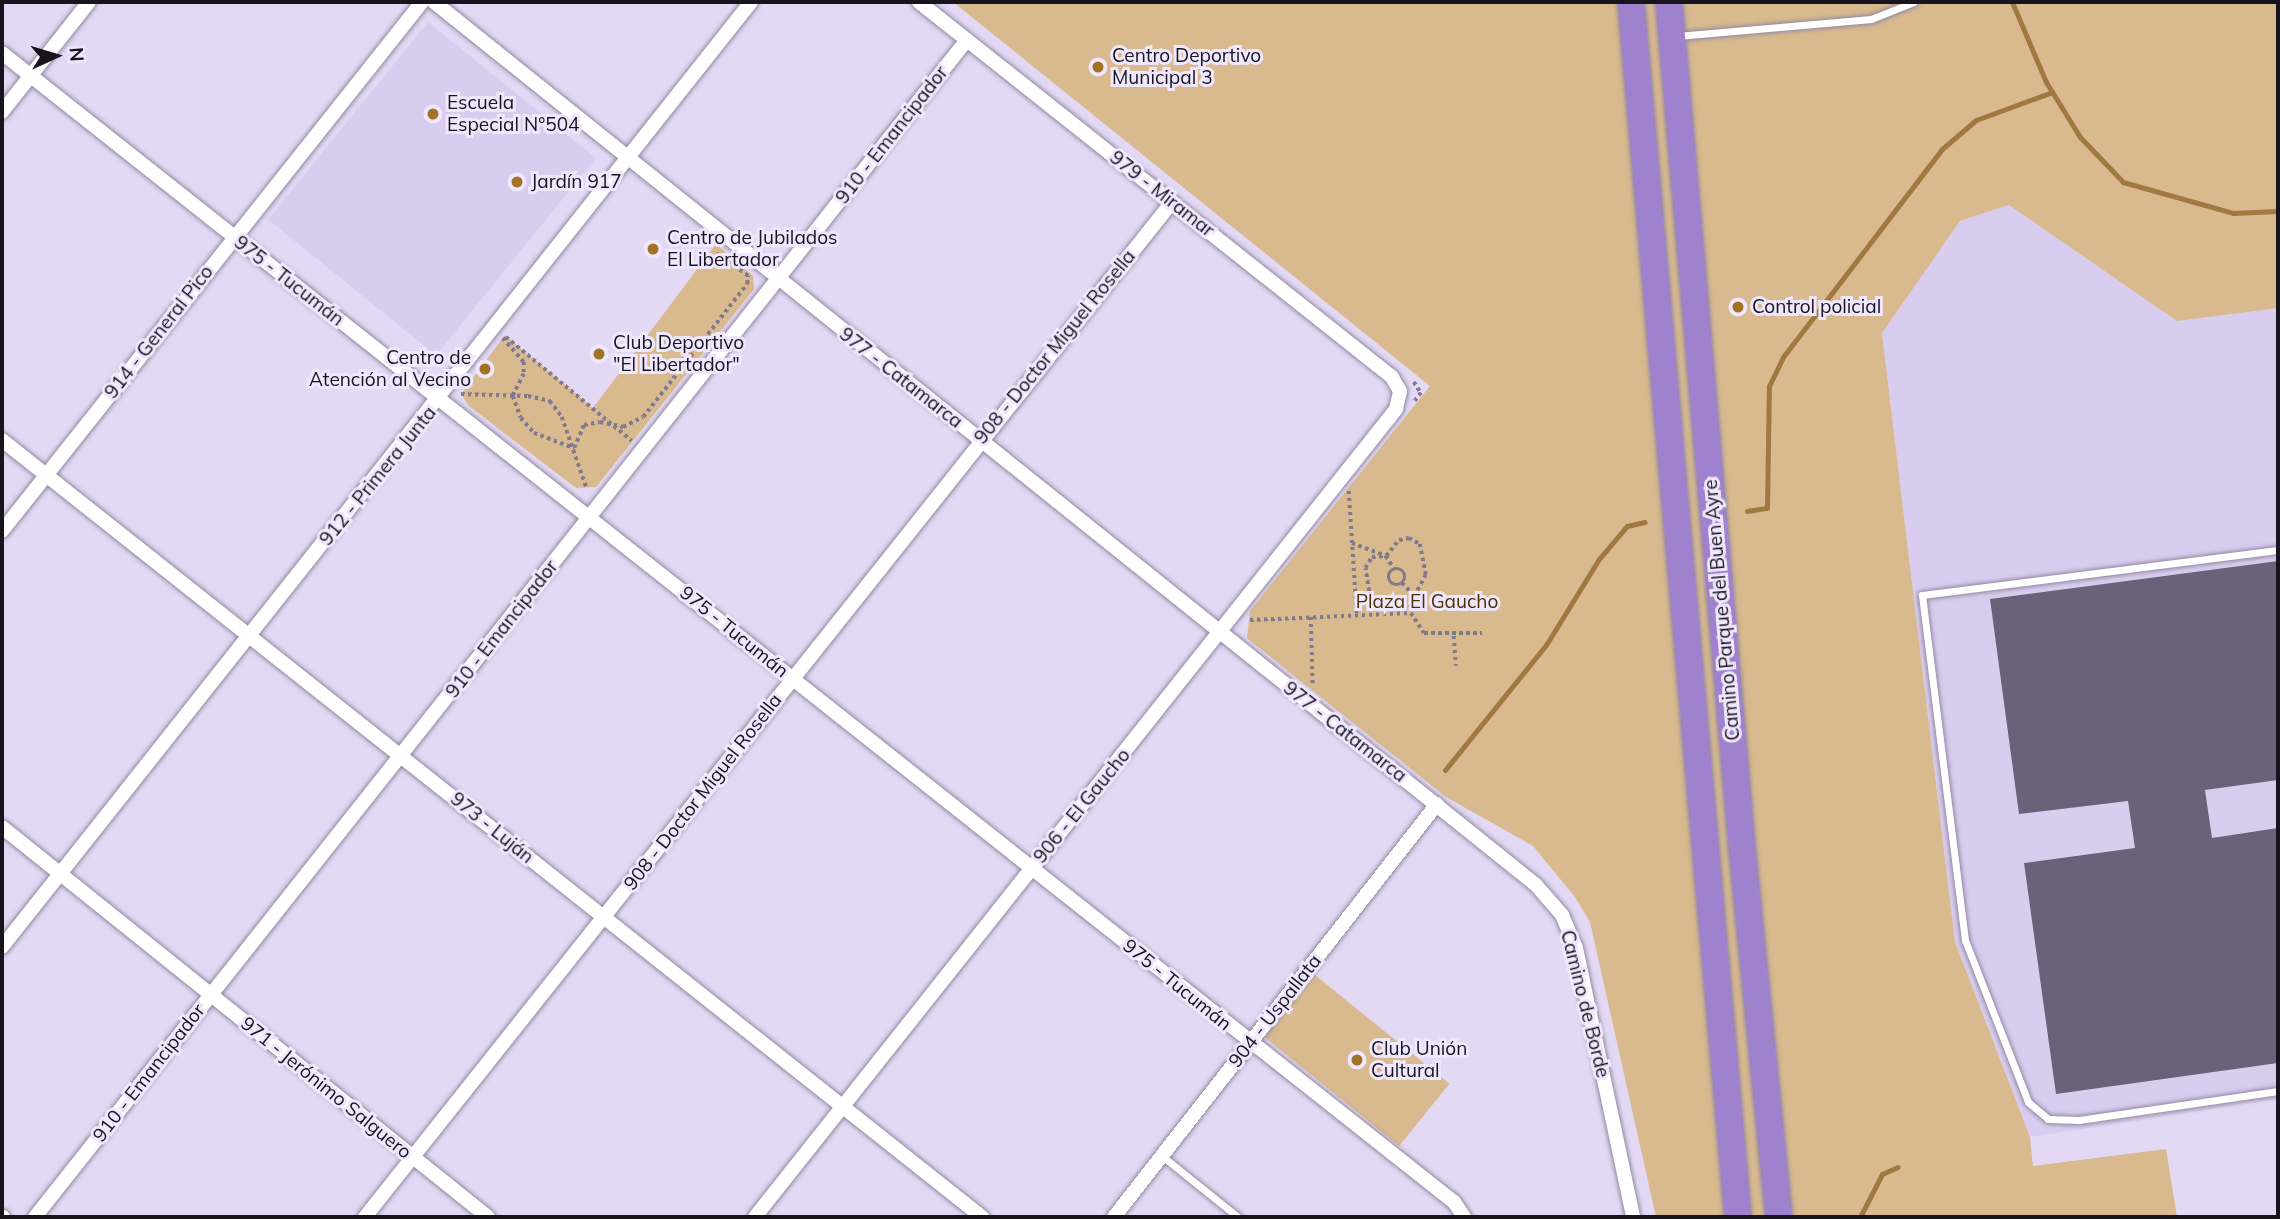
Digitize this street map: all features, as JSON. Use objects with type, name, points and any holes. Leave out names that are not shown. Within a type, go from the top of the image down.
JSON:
[{"type":"highway","name":"Camino Parque del Buen Ayre","points":[[1631,2],[1738,1217]]},
{"type":"highway","name":"Camino Parque del Buen Ayre","points":[[1669,2],[1743,862],[1779,1217]]},
{"type":"street","points":[[2,112],[89,2]]},
{"type":"street","name":"914 - General Pico","points":[[2,531],[422,2]]},
{"type":"street","name":"977 - Catamarca","points":[[434,2],[626,160],[1437,804]]},
{"type":"street","name":"912 - Primera Junta","points":[[2,947],[440,398],[751,2]]},
{"type":"street","name":"979 - Miramar","points":[[919,2],[1392,377],[1399,391]]},
{"type":"street","name":"910 - Emancipador","points":[[35,1217],[967,40]]},
{"type":"street","name":"975 - Tucumán","points":[[2,53],[233,238],[592,516],[790,678],[1250,1044],[1454,1202],[1464,1215]]},
{"type":"street","name":"908 - Doctor Miguel Rosella","points":[[365,1217],[604,919],[790,678],[1172,202]]},
{"type":"street","name":"906 - El Gaucho","points":[[755,1217],[1396,409],[1399,391]]},
{"type":"street","name":"973 - Luján","points":[[2,440],[252,635],[604,919],[982,1217]]},
{"type":"street","name":"904 - Uspallata","points":[[1115,1217],[1437,804]]},
{"type":"street","name":"Camino de Borde","points":[[1437,804],[1536,885],[1571,933],[1633,1217]]},
{"type":"street","name":"971 - Jerónimo Salguero","points":[[2,827],[488,1217]]},
{"type":"lane","points":[[1673,37],[1871,19],[1914,2]]},
{"type":"lane","points":[[2278,550],[1922,595],[1965,940],[2028,1102],[2048,1119],[2079,1120],[2278,1091]]},
{"type":"lane","points":[[1162,1156],[1238,1217]]},
{"type":"path","points":[[574,448],[584,425],[600,422],[615,427],[643,417],[747,284],[748,276],[714,252]]},
{"type":"path","points":[[574,448],[534,433],[521,418],[513,396],[524,374],[524,362],[518,349],[504,336],[633,441]]},
{"type":"path","points":[[1409,377],[1421,393],[1410,407]]},
{"type":"path","points":[[461,394],[544,399],[554,405],[574,448],[587,489]]},
{"type":"path","points":[[1341,495],[1349,485],[1357,615]]},
{"type":"path","points":[[1412,606],[1373,600],[1367,594],[1365,564],[1372,557],[1386,556],[1403,538],[1420,544],[1426,580],[1414,598],[1411,613],[1424,632],[1454,636],[1482,633]]},
{"type":"path","points":[[1352,543],[1386,556],[1394,569],[1403,571],[1402,583],[1414,598]]},
{"type":"path","points":[[1394,569],[1389,580],[1395,585],[1402,583]]},
{"type":"path","points":[[1252,610],[1244,620],[1411,613]]},
{"type":"path","points":[[1311,617],[1313,687]]},
{"type":"path","points":[[1454,636],[1456,666]]},
{"type":"path","points":[[1303,679],[1324,695]]},
{"type":"shaded area","points":[[428,22],[596,158],[436,355],[268,219]]},
{"type":"shaded area","points":[[2010,205],[2177,320],[2278,308],[2278,1099],[2030,1137],[1955,942],[1882,332],[1960,221]]},
{"type":"green space","name":"Plaza El Gaucho","points":[[953,2],[2278,2],[2278,308],[2177,321],[2009,205],[1960,221],[1882,333],[1955,942],[2030,1137],[2033,1166],[2166,1149],[2177,1217],[1656,1217],[1590,922],[1575,897],[1533,846],[1446,797],[1247,638],[1250,611],[1430,386]]},
{"type":"green space","points":[[716,244],[753,276],[754,289],[596,487],[576,488],[469,406],[461,394],[505,335],[593,408]]},
{"type":"green space","name":"Club Unión Cultural","points":[[1315,975],[1449,1084],[1399,1146],[1265,1037]]},
{"type":"building","points":[[2278,561],[2278,780],[2205,790],[2212,838],[2278,828],[2278,1063],[2056,1094],[2024,863],[2135,848],[2128,801],[2019,814],[1990,599]]},
{"type":"waterway","points":[[2012,2],[2046,82],[2080,137],[2123,182],[2233,213],[2278,211]]},
{"type":"waterway","points":[[1747,511],[1767,508],[1769,386],[1783,357],[1942,149],[1976,120],[2052,92]]},
{"type":"waterway","points":[[1445,770],[1546,645],[1599,559],[1627,526],[1645,522]]},
{"type":"waterway","points":[[1860,1217],[1882,1174],[1898,1167]]},
{"type":"place","name":"Centro Deportivo Municipal 3","points":[[1098,67]]},
{"type":"place","name":"Escuela Especial N°504","points":[[433,114]]},
{"type":"place","name":"Jardín 917","points":[[517,182]]},
{"type":"place","name":"Centro de Jubilados El Libertador","points":[[653,249]]},
{"type":"place","name":"Control policial","points":[[1738,307]]},
{"type":"place","name":"Club Deportivo \"El Libertador\"","points":[[599,354]]},
{"type":"place","name":"Centro de Atención al Vecino","points":[[485,369]]},
{"type":"place","name":"Club Unión Cultural","points":[[1357,1060]]}]
